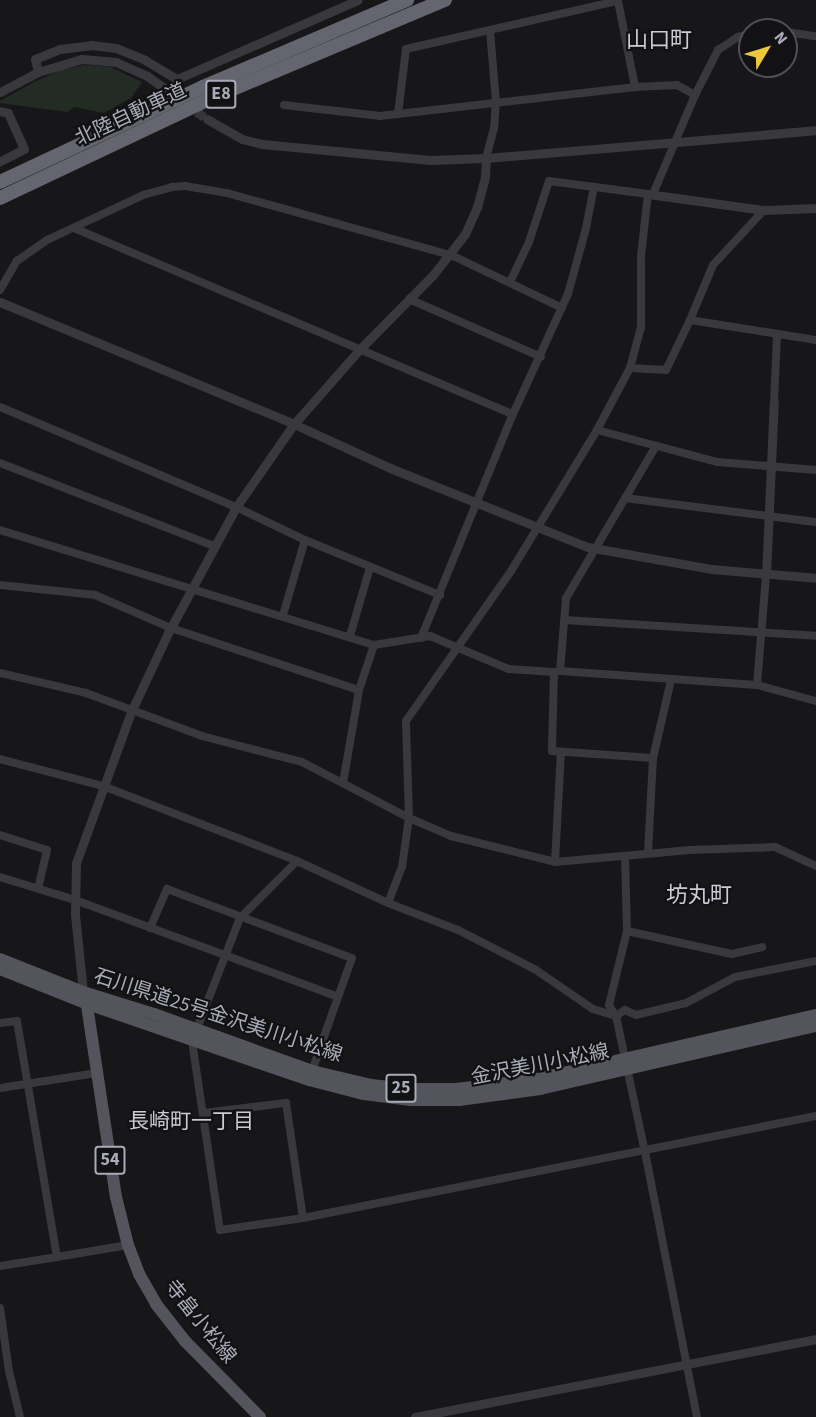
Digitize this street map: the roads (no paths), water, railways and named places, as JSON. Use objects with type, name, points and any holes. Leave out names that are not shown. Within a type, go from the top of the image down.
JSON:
[{"type":"highway","name":"北陸自動車道","points":[[0,183],[203,87],[407,0]]},
{"type":"highway","name":"北陸自動車道","points":[[0,198],[209,99],[445,0]]},
{"type":"main road","name":"石川県道25号金沢美川小松線","points":[[0,959],[86,998],[193,1035],[312,1071],[371,1085],[408,1089],[456,1089],[532,1080],[625,1064],[816,1015]]},
{"type":"main road","name":"25","points":[[0,969],[86,998]]},
{"type":"main road","name":"寺畠小松線","points":[[86,998],[116,1197],[128,1245],[145,1284],[170,1323],[192,1349],[260,1417]]},
{"type":"main road","name":"金沢美川小松線","points":[[193,1035],[309,1080],[364,1094],[411,1100],[459,1100],[540,1089],[625,1064],[816,1026]]},
{"type":"street","points":[[38,72],[35,59],[60,49],[91,45],[116,48],[146,60],[177,79],[358,0]]},
{"type":"street","points":[[398,114],[406,49],[620,0],[635,87]]},
{"type":"street","points":[[86,998],[75,900],[76,863],[131,712],[171,627],[236,507],[294,424],[360,349],[451,255],[465,234],[477,207],[494,129],[496,102],[490,30]]},
{"type":"street","points":[[798,34],[816,36]]},
{"type":"street","points":[[388,903],[402,867],[409,818],[406,721],[455,647],[511,571],[597,430],[630,368],[641,327],[641,256],[650,194],[718,50],[738,37]]},
{"type":"street","points":[[0,92],[38,72],[65,62],[99,59],[131,67],[164,88]]},
{"type":"street","points":[[284,105],[380,116],[635,87],[677,85],[695,95]]},
{"type":"street","points":[[0,111],[8,113],[24,149],[0,161]]},
{"type":"street","points":[[207,118],[242,139],[287,148],[430,160],[486,158],[816,130]]},
{"type":"street","points":[[510,282],[533,232],[549,182],[764,210],[816,208]]},
{"type":"street","points":[[0,290],[8,273],[29,250],[143,195],[172,187],[198,187],[451,255],[562,308]]},
{"type":"street","points":[[421,638],[513,414],[562,308],[586,228],[594,187]]},
{"type":"street","points":[[630,368],[666,370],[713,265],[764,210]]},
{"type":"street","points":[[74,228],[513,414]]},
{"type":"street","points":[[409,299],[541,357]]},
{"type":"street","points":[[0,302],[294,424],[390,468],[536,528],[594,549],[712,569],[816,578]]},
{"type":"street","points":[[690,320],[777,336],[816,340]]},
{"type":"street","points":[[757,685],[766,575],[777,336]]},
{"type":"street","points":[[0,407],[236,507],[305,540],[440,595]]},
{"type":"street","points":[[597,430],[717,462],[771,469],[816,471]]},
{"type":"street","points":[[656,446],[566,598],[560,671],[757,685],[816,701]]},
{"type":"street","points":[[0,463],[214,546]]},
{"type":"street","points":[[626,498],[816,522]]},
{"type":"street","points":[[0,530],[283,615],[374,645],[430,636],[509,669],[554,672],[552,752],[653,758]]},
{"type":"street","points":[[283,615],[305,540]]},
{"type":"street","points":[[350,636],[370,567]]},
{"type":"street","points":[[0,585],[95,595],[171,627],[359,690]]},
{"type":"street","points":[[565,620],[816,636]]},
{"type":"street","points":[[343,783],[359,690],[374,645]]},
{"type":"street","points":[[0,673],[86,693],[131,712],[202,736],[302,762],[409,818],[451,836],[555,862],[648,853],[775,847],[816,866]]},
{"type":"street","points":[[648,853],[653,758],[671,680]]},
{"type":"street","points":[[555,862],[561,752]]},
{"type":"street","points":[[0,759],[103,786],[297,861],[388,903],[458,930],[536,970],[593,1010],[616,1016],[625,1011],[636,1015],[686,1003],[735,977],[816,961]]},
{"type":"street","points":[[0,835],[47,850],[38,888]]},
{"type":"street","points":[[625,856],[627,931],[609,1005],[616,1016],[698,1417]]},
{"type":"street","points":[[297,861],[240,918],[193,1035],[220,1230],[303,1218],[645,1152],[816,1116]]},
{"type":"street","points":[[0,877],[75,900],[338,997]]},
{"type":"street","points":[[150,928],[167,889],[352,958],[312,1071]]},
{"type":"street","points":[[627,931],[732,954],[762,947]]},
{"type":"street","points":[[0,1023],[17,1021],[57,1257]]},
{"type":"street","points":[[0,1088],[97,1073]]},
{"type":"street","points":[[204,1113],[286,1103],[303,1218]]},
{"type":"street","points":[[0,1266],[128,1245]]},
{"type":"street","points":[[0,1308],[9,1371],[20,1417]]},
{"type":"street","points":[[415,1417],[816,1339]]},
{"type":"tunnel","points":[[164,88],[207,119]]},
{"type":"district","name":"山口町","points":[[659,41]]},
{"type":"district","name":"坊丸町","points":[[699,896]]},
{"type":"district","name":"長崎町一丁目","points":[[191,1121]]}]
